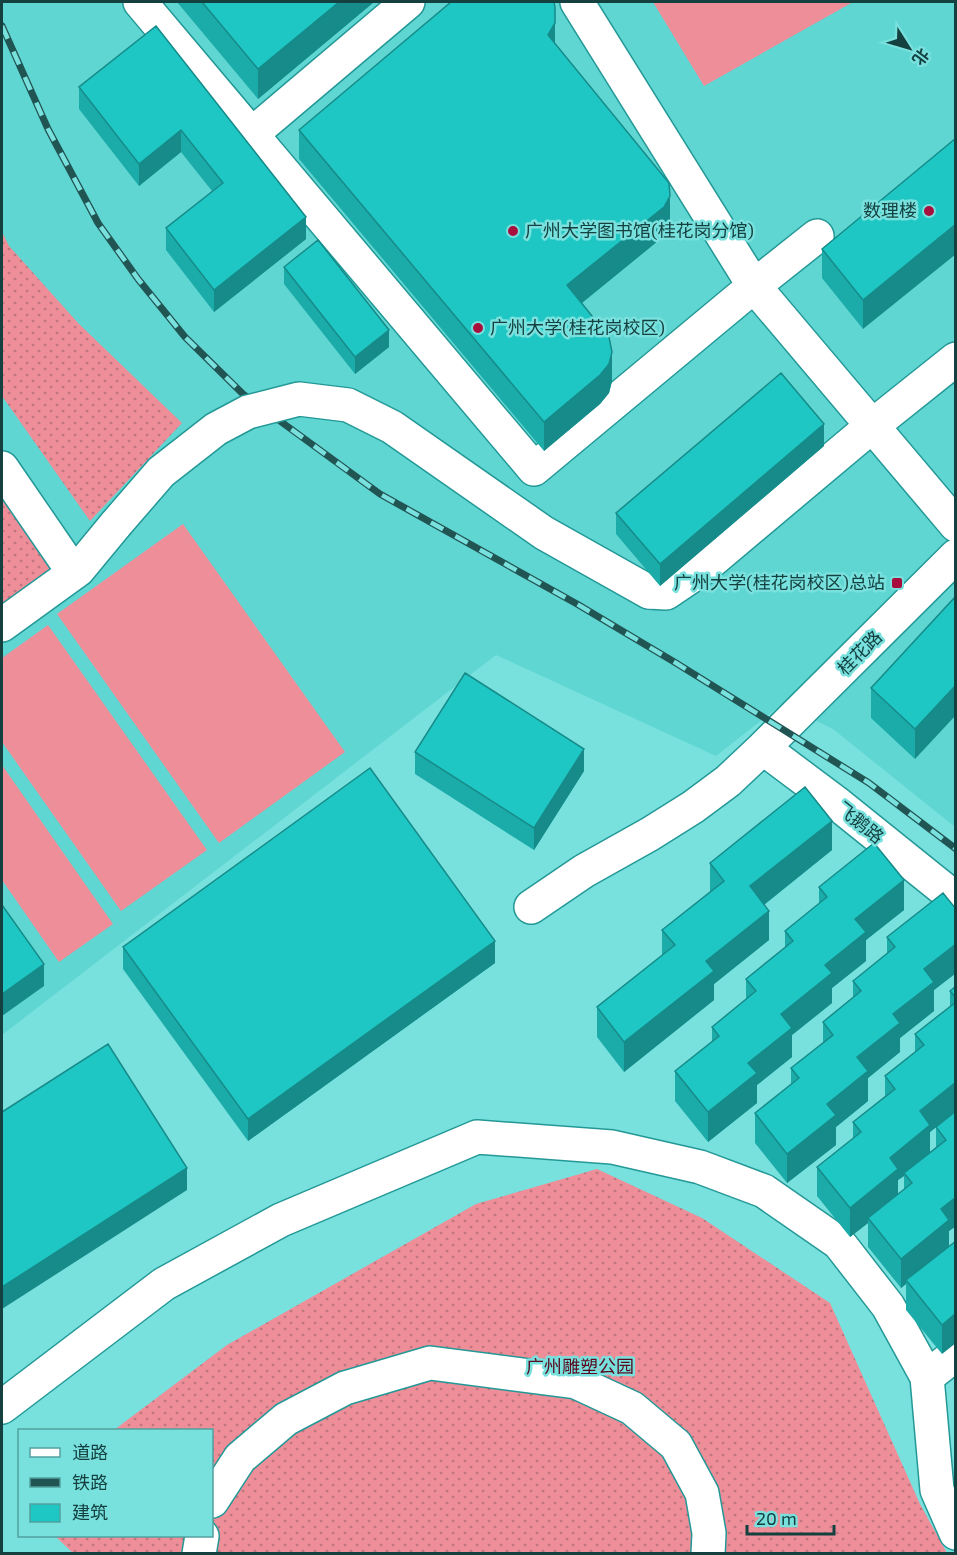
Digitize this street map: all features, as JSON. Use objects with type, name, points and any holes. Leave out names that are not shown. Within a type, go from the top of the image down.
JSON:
[{"type":"street","points":[[140,2],[534,469],[817,236]]},
{"type":"street","points":[[252,134],[408,2]]},
{"type":"street","points":[[577,2],[754,286],[956,525]]},
{"type":"street","points":[[2,626],[78,570],[161,472],[216,429],[248,412],[299,399],[348,405],[392,427],[544,533],[649,592],[666,593],[703,568],[872,426],[956,359]]},
{"type":"street","points":[[2,468],[74,573]]},
{"type":"street","name":"桂花路","points":[[531,907],[584,871],[693,807],[728,781],[956,556]]},
{"type":"street","name":"飞鹅路","points":[[763,748],[839,805],[956,899]]},
{"type":"street","points":[[2,1407],[164,1284],[281,1220],[477,1137],[612,1147],[700,1167],[764,1191],[839,1243],[888,1306],[927,1377],[937,1490],[956,1533]]},
{"type":"street","points":[[927,1377],[956,1354]]},
{"type":"street","points":[[213,1500],[240,1458],[286,1419],[345,1388],[430,1363],[576,1382],[632,1408],[676,1445],[702,1493],[709,1533],[708,1554]]},
{"type":"street","points":[[199,1554],[202,1537]]},
{"type":"shaded area","name":"广州大学(桂花岗校区)","points":[[2,2],[955,2],[955,827],[833,729],[782,704],[716,756],[496,655],[2,1035]]},
{"type":"green space","points":[[653,2],[853,2],[704,86]]},
{"type":"green space","points":[[2,232],[9,246],[79,324],[182,423],[90,521],[2,396]]},
{"type":"green space","points":[[2,498],[55,576],[2,613]]},
{"type":"green space","points":[[183,524],[345,752],[219,843],[57,614]]},
{"type":"green space","points":[[48,625],[207,850],[121,911],[2,742],[2,658]]},
{"type":"green space","points":[[2,765],[113,924],[59,962],[2,880]]},
{"type":"green space","name":"广州雕塑公园","points":[[597,1169],[702,1218],[830,1303],[920,1504],[947,1553],[74,1554],[56,1537],[213,1537],[213,1429],[115,1429],[227,1345],[476,1204]]},
{"type":"building","points":[[202,2],[339,2],[258,69]]},
{"type":"building","name":"广州大学图书馆(桂花岗分馆)","points":[[451,2],[554,2],[555,23],[548,35],[669,183],[670,196],[664,207],[567,285],[609,337],[612,352],[609,364],[600,375],[544,422],[299,130]]},
{"type":"building","points":[[156,26],[306,217],[214,290],[166,228],[223,183],[181,130],[139,164],[79,87]]},
{"type":"building","name":"数理楼","points":[[956,138],[956,224],[863,300],[822,249]]},
{"type":"building","points":[[318,240],[389,330],[355,357],[284,267]]},
{"type":"building","points":[[781,373],[824,424],[660,564],[616,513]]},
{"type":"building","points":[[956,596],[956,685],[915,729],[871,688]]},
{"type":"building","points":[[465,673],[584,749],[534,828],[415,752]]},
{"type":"building","points":[[370,768],[495,941],[248,1119],[123,947]]},
{"type":"building","points":[[805,787],[832,821],[750,886],[769,911],[706,961],[714,971],[624,1042],[597,1007],[675,945],[662,930],[724,881],[710,863]]},
{"type":"building","points":[[874,843],[904,880],[855,919],[866,932],[825,965],[832,973],[781,1014],[792,1028],[748,1063],[757,1073],[708,1112],[675,1071],[719,1036],[712,1027],[756,991],[746,979],[793,941],[785,931],[827,897],[819,887]]},
{"type":"building","points":[[943,893],[956,909],[956,944],[924,969],[934,982],[893,1014],[900,1023],[857,1057],[868,1071],[827,1104],[836,1115],[787,1154],[755,1113],[799,1078],[791,1068],[833,1035],[823,1022],[861,991],[853,981],[895,947],[887,937]]},
{"type":"building","points":[[2,905],[44,964],[2,994]]},
{"type":"building","points":[[956,986],[956,998],[950,991]]},
{"type":"building","points":[[956,1002],[956,1082],[920,1111],[930,1125],[890,1158],[898,1169],[850,1208],[817,1167],[861,1132],[853,1122],[895,1089],[885,1076],[924,1045],[915,1034]]},
{"type":"building","points":[[108,1044],[187,1168],[2,1287],[2,1112]]},
{"type":"building","points":[[956,1111],[956,1197],[941,1209],[949,1220],[901,1259],[868,1218],[912,1183],[904,1173],[946,1140],[936,1127]]},
{"type":"building","points":[[956,1241],[956,1313],[942,1325],[906,1280]]},
{"type":"railway","points":[[2,26],[48,129],[98,223],[138,279],[185,337],[243,394],[380,494],[577,604],[676,663],[869,783],[956,849]]},
{"type":"place","name":"数理楼","points":[[929,211]]},
{"type":"place","name":"广州大学图书馆(桂花岗分馆)","points":[[513,231]]},
{"type":"place","name":"广州大学(桂花岗校区)","points":[[478,328]]},
{"type":"place","name":"广州大学(桂花岗校区)总站","points":[[897,583]]}]
